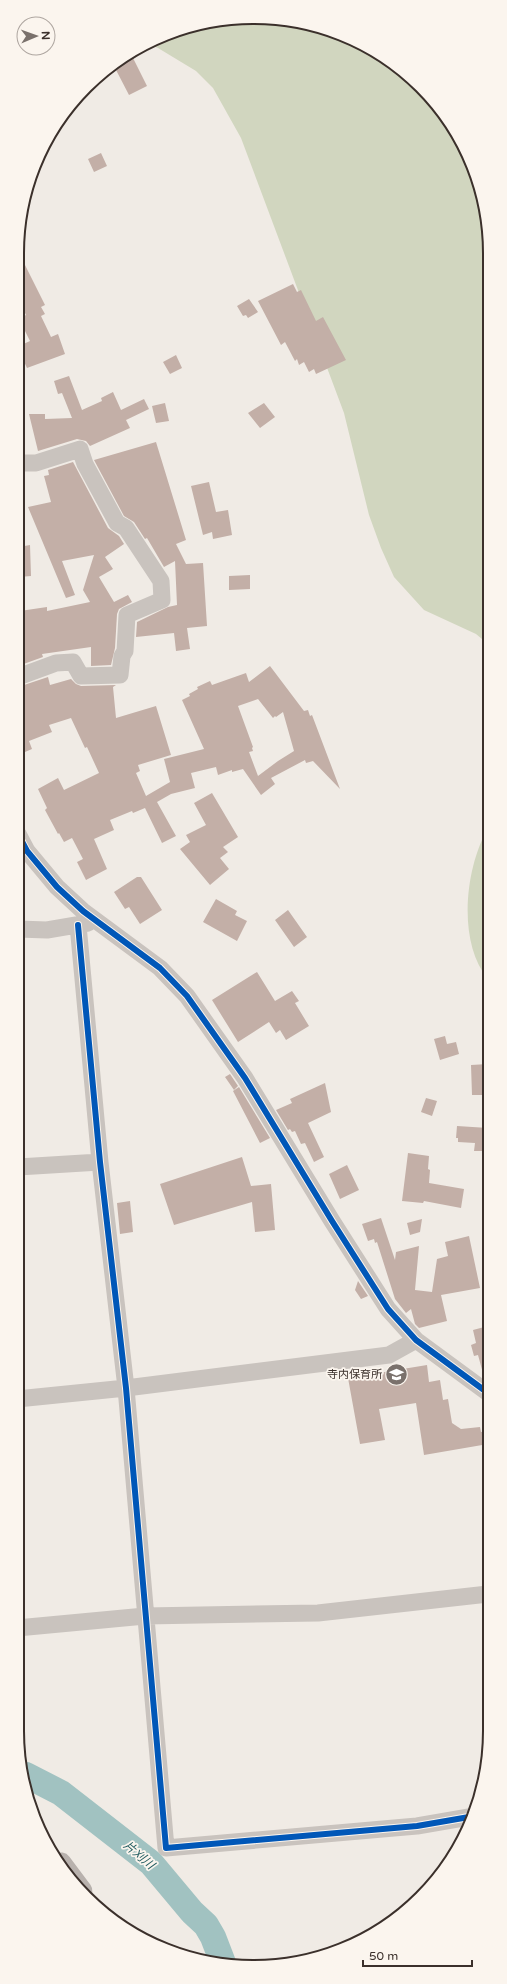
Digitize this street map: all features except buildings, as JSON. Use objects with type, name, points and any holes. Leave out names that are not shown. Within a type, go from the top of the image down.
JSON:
[{"type":"street","points":[[24,463],[36,463],[80,449],[85,464],[117,523],[126,528],[162,581],[163,595],[162,600],[127,615],[125,651],[122,656],[120,675],[82,676],[73,662],[56,663],[24,675]]},
{"type":"street","points":[[24,845],[57,887],[98,921],[160,968],[187,996],[245,1078],[332,1221],[388,1309],[416,1340],[483,1389]]},
{"type":"street","points":[[24,929],[47,930],[98,921]]},
{"type":"street","points":[[78,925],[100,1162],[126,1388],[166,1848],[417,1826],[467,1816]]},
{"type":"street","points":[[24,1168],[100,1162]]},
{"type":"street","points":[[24,1398],[126,1388],[389,1355],[416,1340]]},
{"type":"street","points":[[24,1627],[145,1616],[318,1613],[483,1595]]},
{"type":"green space","points":[[238,24],[269,24],[298,28],[327,36],[355,48],[393,71],[426,102],[436,114],[452,139],[466,166],[471,180],[479,209],[483,238],[483,640],[476,634],[424,610],[394,577],[381,548],[369,515],[344,413],[241,138],[213,88],[196,71],[155,47],[180,36],[209,28]]},
{"type":"green space","points":[[483,838],[483,972],[478,964],[468,926],[470,884],[474,863]]},
{"type":"waterway","name":"片刈川","points":[[28,1776],[61,1793],[151,1863],[192,1912],[206,1925],[213,1937],[221,1958]]},
{"type":"cycle path","points":[[24,845],[57,887],[83,911],[160,968],[187,996],[245,1078],[332,1221],[388,1309],[416,1340],[483,1389]]},
{"type":"cycle path","points":[[78,925],[100,1162],[126,1388],[166,1848],[417,1826],[466,1817]]},
{"type":"place","name":"寺内保育所","points":[[397,1374]]}]
